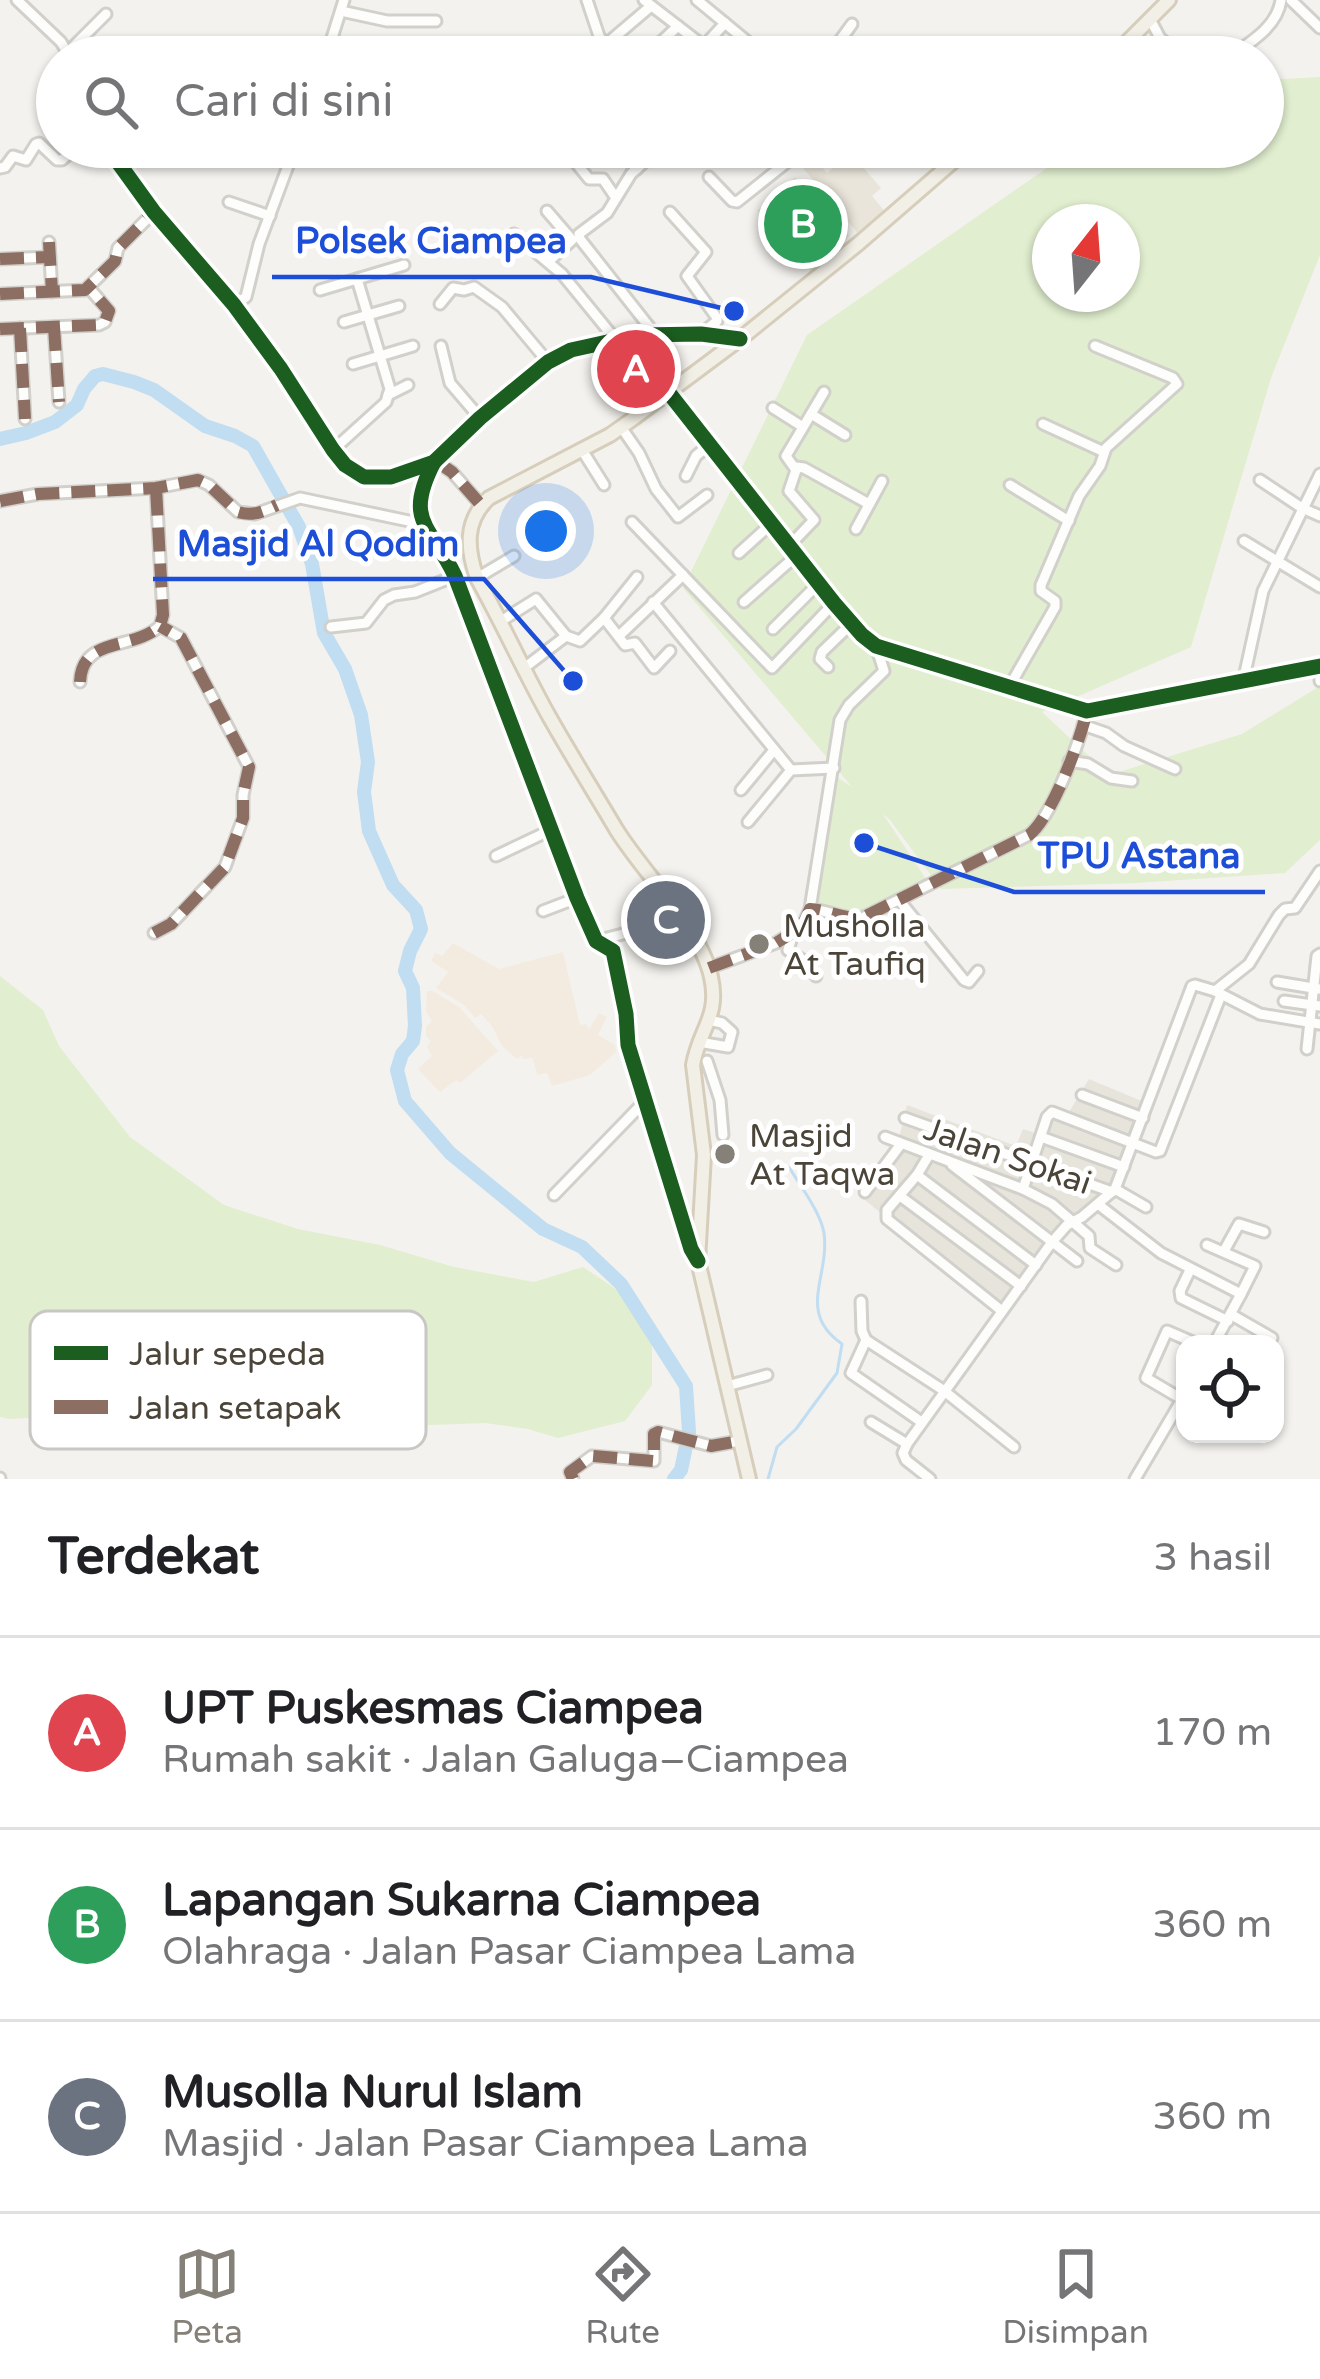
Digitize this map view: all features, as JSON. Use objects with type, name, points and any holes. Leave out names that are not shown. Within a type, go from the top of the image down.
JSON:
[{"type":"main road","points":[[1133,36],[1169,0]]},
{"type":"main road","points":[[749,1479],[698,1261],[705,1062],[699,1042],[714,1000],[709,968],[550,719],[477,578],[470,556],[470,531],[481,506],[502,490],[621,427],[740,339],[946,168]]},
{"type":"street","points":[[17,0],[55,36]]},
{"type":"street","points":[[600,36],[588,6],[604,0]]},
{"type":"street","points":[[1258,36],[1279,15],[1280,0]]},
{"type":"street","points":[[1291,0],[1320,28]]},
{"type":"street","points":[[703,2],[741,36]]},
{"type":"street","points":[[614,36],[648,3],[691,36]]},
{"type":"street","points":[[333,36],[343,5],[387,21],[436,22]]},
{"type":"street","points":[[86,36],[106,14]]},
{"type":"street","points":[[1150,19],[1159,36]]},
{"type":"street","points":[[714,36],[725,23]]},
{"type":"street","points":[[843,36],[852,24]]},
{"type":"street","points":[[667,36],[678,26]]},
{"type":"street","points":[[0,168],[13,156],[26,160],[36,144]]},
{"type":"street","points":[[122,168],[234,304],[333,450],[357,474],[372,479],[435,462]]},
{"type":"street","points":[[234,304],[246,296],[259,244],[287,168]]},
{"type":"street","points":[[581,168],[590,179],[603,179],[616,198]]},
{"type":"street","points":[[709,177],[737,202],[779,168]]},
{"type":"street","points":[[637,169],[607,213],[582,230],[580,239],[654,334]]},
{"type":"street","points":[[229,202],[270,216]]},
{"type":"street","points":[[547,211],[572,240],[548,262]]},
{"type":"street","points":[[0,294],[89,288],[115,261],[118,248],[154,212]]},
{"type":"street","points":[[670,212],[706,251],[687,276],[717,318],[701,334]]},
{"type":"street","points":[[514,234],[562,274],[615,339]]},
{"type":"street","points":[[49,242],[52,292]]},
{"type":"street","points":[[0,260],[50,257]]},
{"type":"street","points":[[320,290],[404,265]]},
{"type":"street","points":[[333,450],[386,402],[390,389],[356,279]]},
{"type":"street","points":[[440,304],[453,288],[476,287],[502,307],[548,362]]},
{"type":"street","points":[[0,329],[105,322],[110,311],[89,288]]},
{"type":"street","points":[[344,322],[399,305]]},
{"type":"street","points":[[54,327],[59,402]]},
{"type":"street","points":[[20,328],[25,419]]},
{"type":"street","points":[[698,1261],[628,1045],[613,951],[596,941],[577,898],[455,576],[423,524],[419,497],[435,462],[480,418],[548,362],[571,350],[654,334],[740,339]]},
{"type":"street","points":[[353,364],[413,346]]},
{"type":"street","points":[[441,346],[450,383],[480,418]]},
{"type":"street","points":[[1008,688],[1055,607],[1055,601],[1040,588],[1083,488],[1100,466],[1108,445],[1177,384],[1173,378],[1095,346]]},
{"type":"street","points":[[388,395],[408,385]]},
{"type":"street","points":[[669,392],[834,603],[876,646],[1087,711],[1320,666]]},
{"type":"street","points":[[824,392],[786,456],[796,467],[804,467],[869,504]]},
{"type":"street","points":[[773,408],[802,428]]},
{"type":"street","points":[[811,414],[845,435]]},
{"type":"street","points":[[1042,424],[1104,452]]},
{"type":"street","points":[[621,427],[656,489],[678,517],[707,495]]},
{"type":"street","points":[[686,476],[696,456],[710,444]]},
{"type":"street","points":[[582,450],[604,485]]},
{"type":"street","points":[[435,462],[452,472],[481,506]]},
{"type":"street","points":[[744,602],[814,520],[789,491],[796,467]]},
{"type":"street","points":[[1243,682],[1263,590],[1320,476]]},
{"type":"street","points":[[0,501],[198,480],[244,514],[294,498],[423,524]]},
{"type":"street","points":[[1260,480],[1320,516]]},
{"type":"street","points":[[856,529],[882,481]]},
{"type":"street","points":[[1010,484],[1069,521]]},
{"type":"street","points":[[80,682],[84,662],[94,653],[105,646],[140,640],[160,626],[156,488]]},
{"type":"street","points":[[632,522],[772,668],[834,603]]},
{"type":"street","points":[[739,554],[772,523]]},
{"type":"street","points":[[1244,542],[1320,586]]},
{"type":"street","points":[[477,578],[514,556]]},
{"type":"street","points":[[620,635],[683,575]]},
{"type":"street","points":[[332,628],[366,622],[384,600],[455,576]]},
{"type":"street","points":[[501,621],[533,596],[566,636],[580,641],[637,578]]},
{"type":"street","points":[[773,629],[819,584]]},
{"type":"street","points":[[653,602],[791,770]]},
{"type":"street","points":[[604,618],[625,645],[635,644],[654,668],[670,651]]},
{"type":"street","points":[[828,667],[820,659],[822,652],[852,623]]},
{"type":"street","points":[[154,933],[171,924],[225,867],[243,818],[249,767],[181,638],[160,626]]},
{"type":"street","points":[[524,668],[566,636]]},
{"type":"street","points":[[709,968],[776,944],[802,927],[810,909],[834,768],[833,747],[844,711],[884,671],[876,646]]},
{"type":"street","points":[[810,909],[854,919],[1029,835],[1047,813],[1087,711]]},
{"type":"street","points":[[1084,725],[1174,769]]},
{"type":"street","points":[[741,790],[774,750]]},
{"type":"street","points":[[1069,761],[1132,781]]},
{"type":"street","points":[[748,822],[791,770],[834,768]]},
{"type":"street","points":[[496,856],[553,829]]},
{"type":"street","points":[[1023,1189],[1052,1112],[1156,1152],[1162,1149],[1218,993],[1250,964],[1279,915],[1294,908],[1320,871]]},
{"type":"street","points":[[543,911],[577,898]]},
{"type":"street","points":[[899,900],[964,980],[969,982],[978,971]]},
{"type":"street","points":[[596,941],[684,924]]},
{"type":"street","points":[[794,932],[788,950],[816,976]]},
{"type":"street","points":[[1307,1049],[1316,1024],[1320,954]]},
{"type":"street","points":[[1277,982],[1318,989]]},
{"type":"street","points":[[930,1479],[906,1460],[907,1444],[1052,1242],[1113,1191],[1192,986],[1218,993],[1260,1015],[1316,1024]]},
{"type":"street","points":[[1284,1001],[1317,1006]]},
{"type":"street","points":[[699,1042],[728,1047],[732,1032],[710,1020]]},
{"type":"street","points":[[705,1062],[720,1100],[723,1136]]},
{"type":"street","points":[[1161,1069],[1187,1078]]},
{"type":"street","points":[[1082,1094],[1143,1118]]},
{"type":"street","points":[[554,1195],[645,1101]]},
{"type":"street","name":"Jalan Sokai","points":[[904,1118],[1113,1191],[1146,1207]]},
{"type":"street","points":[[952,1134],[939,1158],[917,1175],[885,1215],[1003,1311]]},
{"type":"street","points":[[885,1137],[1049,1202],[1091,1239],[1090,1248],[1116,1265]]},
{"type":"street","points":[[1041,1137],[1124,1167]]},
{"type":"street","points":[[865,1192],[901,1144]]},
{"type":"street","points":[[939,1158],[1077,1261]]},
{"type":"street","points":[[917,1175],[1036,1265]]},
{"type":"street","points":[[900,1196],[1018,1284]]},
{"type":"street","points":[[1099,1204],[1152,1247],[1241,1294]]},
{"type":"street","points":[[1223,1251],[1239,1224],[1264,1232]]},
{"type":"street","points":[[1207,1245],[1255,1266],[1220,1335]]},
{"type":"street","points":[[1190,1270],[1181,1298],[1266,1335]]},
{"type":"street","points":[[861,1301],[866,1340],[944,1390],[1014,1448]]},
{"type":"street","points":[[1176,1335],[1167,1331],[1146,1378],[1176,1394]]},
{"type":"street","points":[[866,1340],[851,1373],[920,1421]]},
{"type":"street","points":[[727,1386],[767,1375]]},
{"type":"street","points":[[1135,1479],[1176,1411]]},
{"type":"street","points":[[871,1422],[907,1444]]},
{"type":"street","points":[[572,1479],[570,1472],[592,1456],[654,1461],[655,1434],[662,1432],[711,1446],[739,1441]]},
{"type":"shaded area","points":[[803,168],[823,168],[827,173],[833,168],[864,168],[881,188],[872,196],[887,214],[860,236]]},
{"type":"shaded area","points":[[453,943],[499,969],[563,952],[580,1025],[589,1029],[599,1013],[607,1017],[598,1035],[615,1045],[616,1052],[590,1075],[552,1086],[547,1073],[537,1075],[533,1058],[522,1055],[517,1059],[502,1046],[481,1014],[475,1018],[436,988],[448,972],[431,961],[435,953],[442,956]]},
{"type":"shaded area","points":[[427,991],[460,1008],[498,1051],[460,1083],[456,1080],[440,1092],[418,1069],[432,1056],[426,1035],[432,1021],[426,1011]]},
{"type":"shaded area","points":[[1089,1079],[1144,1102],[1114,1187],[1070,1219],[1000,1306],[862,1198],[896,1150],[907,1105],[1016,1146],[1023,1129],[1045,1136],[1053,1114],[1066,1117]]},
{"type":"green space","points":[[1320,77],[1320,255],[1271,378],[1191,647],[1042,712],[1109,775],[1242,734],[1320,686],[1320,840],[1285,873],[941,889],[883,814],[926,879],[860,915],[814,904],[838,778],[852,787],[683,588],[807,335],[1047,168],[1284,168],[1284,79]]},
{"type":"green space","points":[[795,177],[849,236],[811,271],[757,211]]},
{"type":"green space","points":[[0,976],[43,1010],[59,1046],[130,1137],[224,1205],[298,1229],[534,1282],[583,1267],[631,1299],[652,1339],[652,1385],[625,1421],[558,1438],[485,1423],[426,1425],[426,1311],[30,1311],[30,1418],[0,1417]]},
{"type":"waterway","points":[[0,439],[55,422],[77,405],[95,376],[103,374],[154,390],[205,426],[253,446],[299,527],[312,564],[324,633],[345,669],[361,715],[368,762],[364,792],[369,831],[393,885],[416,910],[421,929],[405,971],[413,988],[415,1026],[413,1041],[397,1070],[405,1101],[450,1153],[543,1229],[582,1247],[621,1284],[686,1386],[689,1432],[681,1470],[674,1479]]},
{"type":"waterway","points":[[768,1479],[777,1447],[837,1373],[842,1344],[828,1332],[818,1306],[825,1249],[822,1225],[789,1167]]},
{"type":"marked path","points":[[0,294],[85,290],[154,212]]},
{"type":"marked path","points":[[49,242],[52,292]]},
{"type":"marked path","points":[[0,259],[50,257]]},
{"type":"marked path","points":[[0,329],[99,325],[109,311],[89,288]]},
{"type":"marked path","points":[[54,327],[59,402]]},
{"type":"marked path","points":[[20,328],[25,419]]},
{"type":"marked path","points":[[436,461],[481,505]]},
{"type":"marked path","points":[[0,501],[198,480],[238,512],[254,514],[277,505]]},
{"type":"marked path","points":[[80,682],[89,657],[160,626],[156,488]]},
{"type":"marked path","points":[[154,933],[171,924],[225,867],[243,818],[249,767],[181,638],[160,626]]},
{"type":"marked path","points":[[709,968],[776,943],[802,927],[810,909],[862,918],[1029,835],[1056,796],[1087,711]]},
{"type":"marked path","points":[[573,1479],[570,1472],[592,1456],[654,1461],[654,1434],[658,1432],[711,1446],[739,1441]]},
{"type":"cycle path","points":[[122,168],[234,305],[333,450],[364,477],[391,477],[434,462],[548,362],[571,350],[639,335],[740,339]]},
{"type":"cycle path","points":[[669,393],[834,603],[876,646],[1087,711],[1320,666]]},
{"type":"cycle path","points":[[434,462],[421,498],[424,522],[455,576],[577,898],[596,941],[613,951],[628,1045],[698,1261]]},
{"type":"place","name":"Lapangan Sukarna Ciampea","points":[[803,224]]},
{"type":"place","name":"Polsek Ciampea","points":[[734,311]]},
{"type":"place","name":"UPT Puskesmas Ciampea","points":[[636,369]]},
{"type":"place","name":"Masjid Al Qodim","points":[[573,681]]},
{"type":"place","name":"TPU Astana","points":[[864,843]]},
{"type":"place","name":"Musolla Nurul Islam","points":[[666,920]]},
{"type":"place","name":"Musholla At Taufiq","points":[[759,944]]},
{"type":"place","name":"Masjid At Taqwa","points":[[725,1154]]}]
